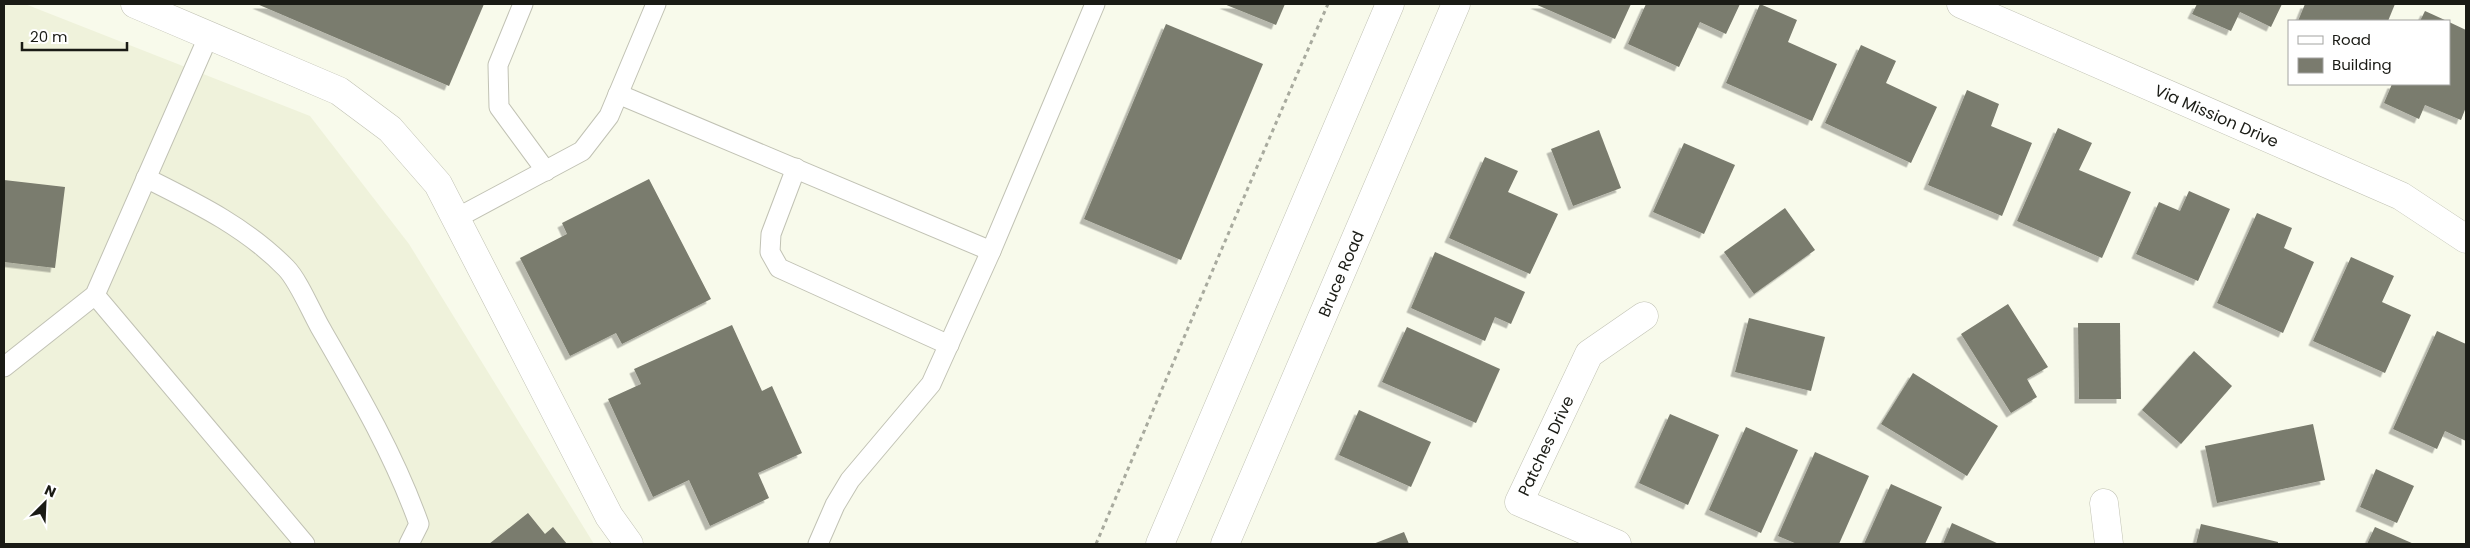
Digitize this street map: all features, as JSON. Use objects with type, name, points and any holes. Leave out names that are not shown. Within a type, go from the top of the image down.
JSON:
[{"type":"street","points":[[135,4],[339,91],[390,129],[438,184],[609,516],[629,544]]},
{"type":"street","points":[[1160,544],[1390,4]]},
{"type":"street","name":"Bruce Road","points":[[1225,544],[1456,4]]},
{"type":"street","name":"Via Mission Drive","points":[[1961,4],[2401,196],[2466,239]]},
{"type":"street","name":"Patches Drive","points":[[1617,544],[1519,502],[1589,354],[1644,316]]},
{"type":"street","points":[[2104,502],[2109,544]]},
{"type":"lane","points":[[523,4],[498,64],[500,106],[546,171]]},
{"type":"lane","points":[[455,219],[582,151],[609,116],[656,4]]},
{"type":"lane","points":[[818,544],[835,504],[850,480],[931,384],[991,251],[1096,4]]},
{"type":"lane","points":[[4,367],[95,295],[209,35]]},
{"type":"lane","points":[[618,94],[991,251]]},
{"type":"lane","points":[[796,168],[770,234],[770,252],[779,268],[949,345]]},
{"type":"lane","points":[[146,178],[193,201],[246,232],[287,269],[378,428],[408,495],[419,524],[409,544]]},
{"type":"lane","points":[[95,295],[305,544]]},
{"type":"path","points":[[1096,544],[1212,276],[1264,147],[1328,4]]},
{"type":"shaded area","points":[[4,4],[25,4],[310,116],[409,244],[594,544],[4,544]]},
{"type":"building","points":[[257,4],[484,4],[449,86]]},
{"type":"building","points":[[1224,4],[1285,4],[1276,25]]},
{"type":"building","points":[[1535,4],[1631,4],[1615,39]]},
{"type":"building","points":[[1646,4],[1740,4],[1726,34],[1700,22],[1679,67],[1628,44]]},
{"type":"building","points":[[1760,4],[1797,20],[1788,42],[1837,64],[1812,121],[1726,83]]},
{"type":"building","points":[[2197,4],[2282,4],[2271,27],[2240,12],[2231,31],[2192,14]]},
{"type":"building","points":[[2305,4],[2395,4],[2388,20],[2298,20]]},
{"type":"building","points":[[2425,11],[2445,20],[2420,20]]},
{"type":"building","points":[[2450,22],[2466,30],[2466,107],[2461,120],[2425,105],[2419,119],[2384,103],[2392,85],[2450,85]]},
{"type":"building","points":[[1166,24],[1263,64],[1181,260],[1084,219]]},
{"type":"building","points":[[1861,45],[1896,61],[1886,83],[1937,107],[1911,163],[1825,123]]},
{"type":"building","points":[[1967,90],[1999,104],[1991,126],[2032,143],[2002,216],[1928,185]]},
{"type":"building","points":[[2058,128],[2092,143],[2079,170],[2131,192],[2102,258],[2017,221]]},
{"type":"building","points":[[1599,130],[1621,188],[1573,206],[1551,149]]},
{"type":"building","points":[[1684,143],[1735,165],[1704,234],[1653,212]]},
{"type":"building","points":[[1485,157],[1518,171],[1508,192],[1558,214],[1530,274],[1449,238]]},
{"type":"building","points":[[649,179],[711,299],[622,344],[616,333],[570,356],[520,258],[567,234],[562,223]]},
{"type":"building","points":[[4,180],[65,187],[55,268],[4,262]]},
{"type":"building","points":[[2189,191],[2230,209],[2198,281],[2136,254],[2159,202],[2180,211]]},
{"type":"building","points":[[1785,208],[1815,250],[1754,294],[1724,252]]},
{"type":"building","points":[[2257,213],[2292,228],[2284,248],[2314,262],[2283,333],[2217,303]]},
{"type":"building","points":[[1435,252],[1525,292],[1511,324],[1495,317],[1485,341],[1411,308]]},
{"type":"building","points":[[2351,257],[2394,276],[2382,302],[2411,315],[2385,373],[2313,341]]},
{"type":"building","points":[[2008,304],[2048,367],[2027,379],[2037,397],[2011,413],[1961,334]]},
{"type":"building","points":[[1749,318],[1825,337],[1811,391],[1735,372]]},
{"type":"building","points":[[2078,323],[2120,323],[2121,399],[2079,399]]},
{"type":"building","points":[[732,325],[762,391],[772,386],[802,453],[758,473],[769,498],[710,526],[689,480],[653,497],[608,399],[641,384],[634,369]]},
{"type":"building","points":[[1407,327],[1500,369],[1476,423],[1382,382]]},
{"type":"building","points":[[2437,331],[2466,344],[2466,441],[2445,431],[2437,449],[2393,429]]},
{"type":"building","points":[[2194,351],[2232,386],[2181,444],[2142,410]]},
{"type":"building","points":[[1913,373],[1998,426],[1967,476],[1881,424]]},
{"type":"building","points":[[1359,410],[1431,442],[1411,487],[1339,455]]},
{"type":"building","points":[[1670,414],[1719,435],[1688,505],[1639,483]]},
{"type":"building","points":[[2313,424],[2325,480],[2217,503],[2205,446]]},
{"type":"building","points":[[1746,427],[1798,450],[1761,533],[1709,510]]},
{"type":"building","points":[[1815,452],[1869,476],[1839,544],[1797,544],[1778,536]]},
{"type":"building","points":[[2376,469],[2414,486],[2397,523],[2360,507]]},
{"type":"building","points":[[1891,484],[1942,507],[1925,544],[1864,544]]},
{"type":"building","points":[[528,513],[545,534],[553,527],[567,544],[489,544]]},
{"type":"building","points":[[1952,523],[1999,544],[1943,544]]},
{"type":"building","points":[[2201,524],[2278,542],[2278,544],[2196,544]]},
{"type":"building","points":[[2375,527],[2414,544],[2367,544]]},
{"type":"building","points":[[1404,532],[1409,544],[1373,544]]}]
